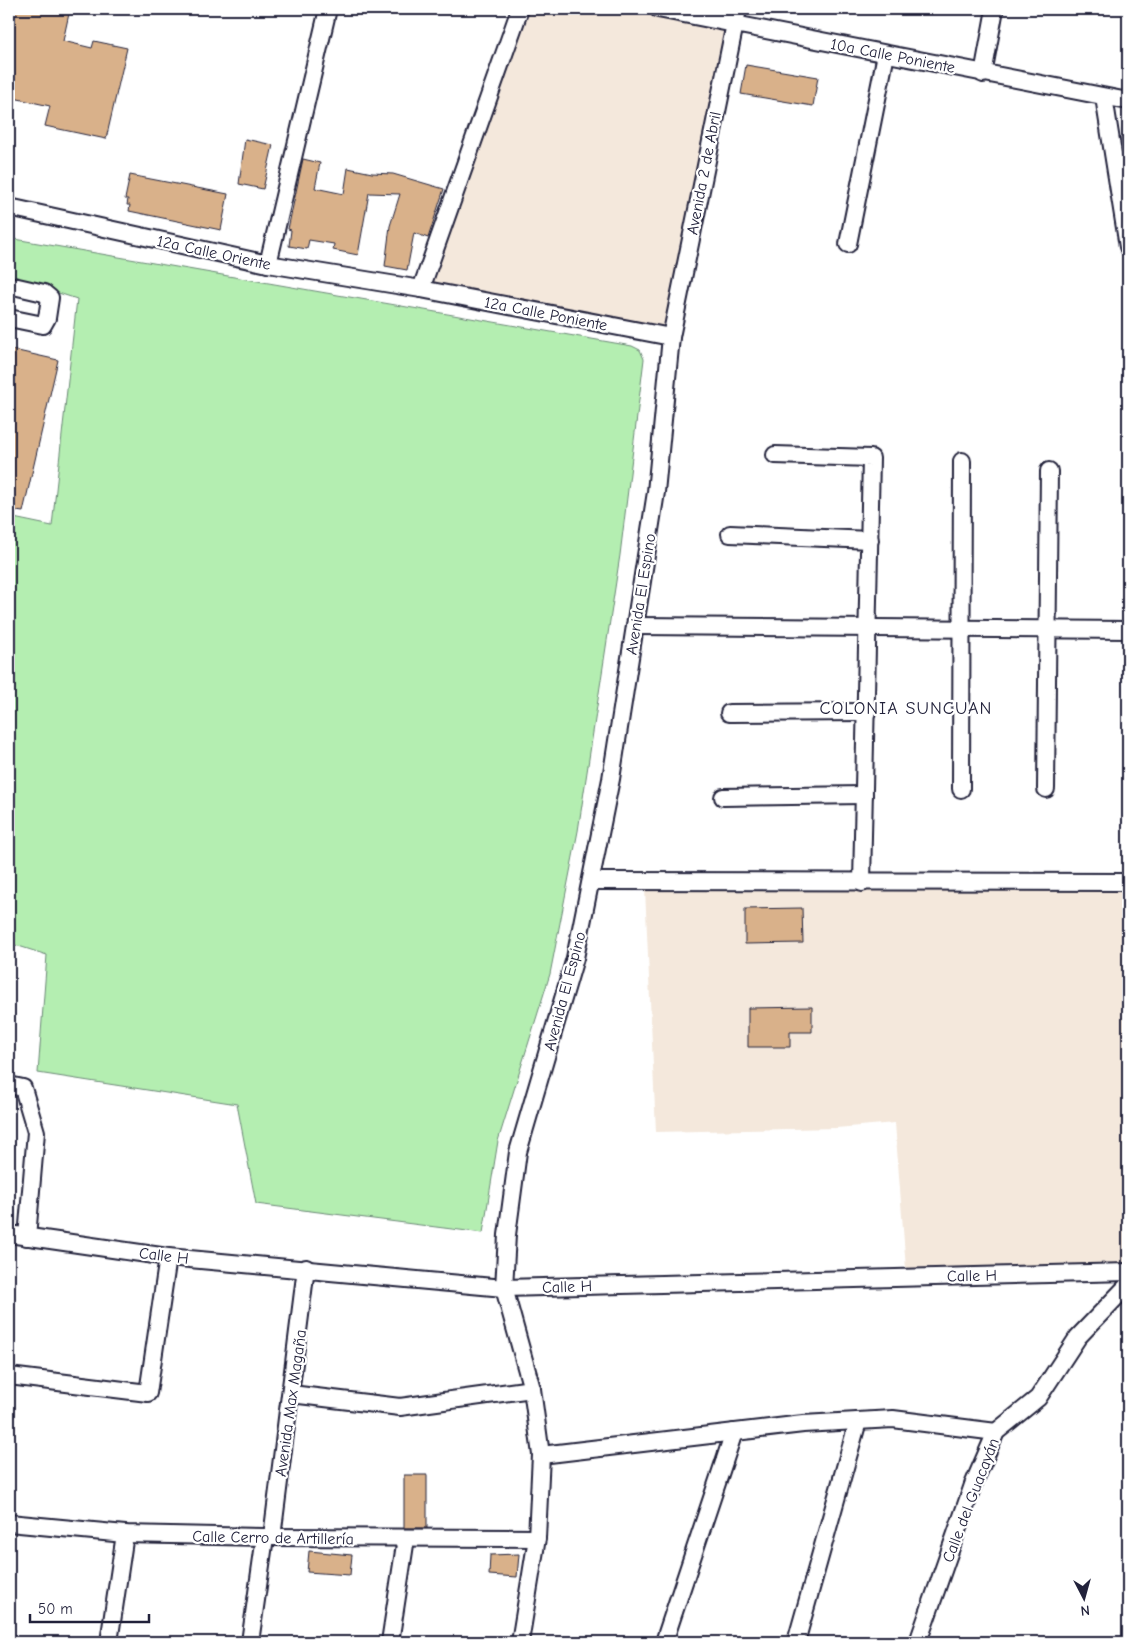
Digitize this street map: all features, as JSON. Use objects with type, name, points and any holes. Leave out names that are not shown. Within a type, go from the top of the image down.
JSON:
[{"type":"street","points":[[268,264],[328,9]]},
{"type":"street","points":[[421,289],[520,9]]},
{"type":"street","name":"10a Calle Poniente","points":[[658,9],[736,16],[886,54],[1104,98],[1128,101]]},
{"type":"street","points":[[983,74],[995,9]]},
{"type":"street","name":"Avenida 2 de Abril","points":[[671,337],[736,16]]},
{"type":"street","points":[[848,244],[886,54]]},
{"type":"street","points":[[1104,98],[1128,247]]},
{"type":"street","name":"12a Calle Oriente","points":[[9,207],[268,264],[421,289]]},
{"type":"street","points":[[9,285],[44,293],[50,298],[47,318],[43,326],[9,318]]},
{"type":"street","name":"12a Calle Poniente","points":[[421,289],[671,337]]},
{"type":"street","name":"Avenida El Espino","points":[[520,1642],[537,1538],[540,1455],[532,1389],[504,1288],[507,1235],[518,1152],[575,958],[611,779],[656,492],[671,337]]},
{"type":"street","points":[[775,455],[871,458],[862,883]]},
{"type":"street","points":[[961,789],[962,461]]},
{"type":"street","points":[[1046,789],[1049,471]]},
{"type":"street","points":[[730,534],[870,540]]},
{"type":"street","points":[[635,626],[1128,630]]},
{"type":"street","points":[[729,713],[867,712]]},
{"type":"street","points":[[723,797],[864,795]]},
{"type":"street","points":[[591,880],[862,883],[1128,882]]},
{"type":"street","points":[[9,1085],[23,1088],[36,1132],[27,1237]]},
{"type":"street","name":"Calle H","points":[[9,1234],[168,1257],[306,1268],[504,1288],[1128,1272]]},
{"type":"street","points":[[9,1376],[148,1393],[168,1257]]},
{"type":"street","name":"Avenida Max Magaña","points":[[250,1642],[291,1394],[306,1268]]},
{"type":"street","name":"Calle del Guacayán","points":[[918,1642],[973,1485],[996,1432],[1038,1398],[1078,1337],[1128,1284]]},
{"type":"street","points":[[291,1394],[400,1407],[532,1389]]},
{"type":"street","points":[[540,1455],[734,1432],[893,1419],[996,1432]]},
{"type":"street","points":[[796,1642],[858,1421]]},
{"type":"street","points":[[664,1642],[734,1432]]},
{"type":"street","name":"Calle Cerro de Artillería","points":[[9,1523],[124,1534],[268,1537],[537,1538]]},
{"type":"street","points":[[109,1642],[124,1534]]},
{"type":"street","points":[[390,1642],[406,1538]]},
{"type":"shaded area","points":[[520,9],[587,9],[733,23],[664,327],[432,282]]},
{"type":"shaded area","points":[[645,889],[1128,891],[1128,1266],[906,1269],[895,1123],[836,1128],[656,1132]]},
{"type":"green space","points":[[9,238],[632,346],[640,350],[644,359],[620,555],[578,831],[550,974],[498,1141],[483,1233],[256,1204],[237,1104],[38,1073],[47,955],[9,943],[9,517],[52,526],[77,299],[9,277]]},
{"type":"building","points":[[9,9],[70,9],[63,41],[92,48],[94,41],[127,48],[106,139],[45,126],[50,106],[9,97]]},
{"type":"building","points":[[746,65],[818,77],[813,106],[741,94]]},
{"type":"building","points":[[245,139],[273,145],[263,189],[239,184]]},
{"type":"building","points":[[303,159],[320,163],[315,188],[344,194],[348,168],[372,173],[393,174],[444,189],[428,238],[414,233],[407,270],[385,266],[390,226],[400,194],[369,193],[358,255],[333,250],[334,244],[309,240],[307,249],[289,246],[291,230],[288,229]]},
{"type":"building","points":[[130,175],[228,194],[221,230],[129,211],[128,199],[125,199]]},
{"type":"building","points":[[9,349],[58,360],[23,512],[9,510]]},
{"type":"building","points":[[802,908],[803,943],[745,944],[745,909]]},
{"type":"building","points":[[812,1007],[812,1032],[790,1032],[790,1047],[748,1047],[748,1008]]},
{"type":"building","points":[[404,1475],[427,1475],[427,1528],[404,1528]]},
{"type":"building","points":[[309,1551],[352,1555],[350,1575],[307,1572]]},
{"type":"building","points":[[519,1554],[517,1577],[489,1575],[490,1555]]},
{"type":"district","name":"COLONIA SUNCUAN","points":[[906,708]]}]
